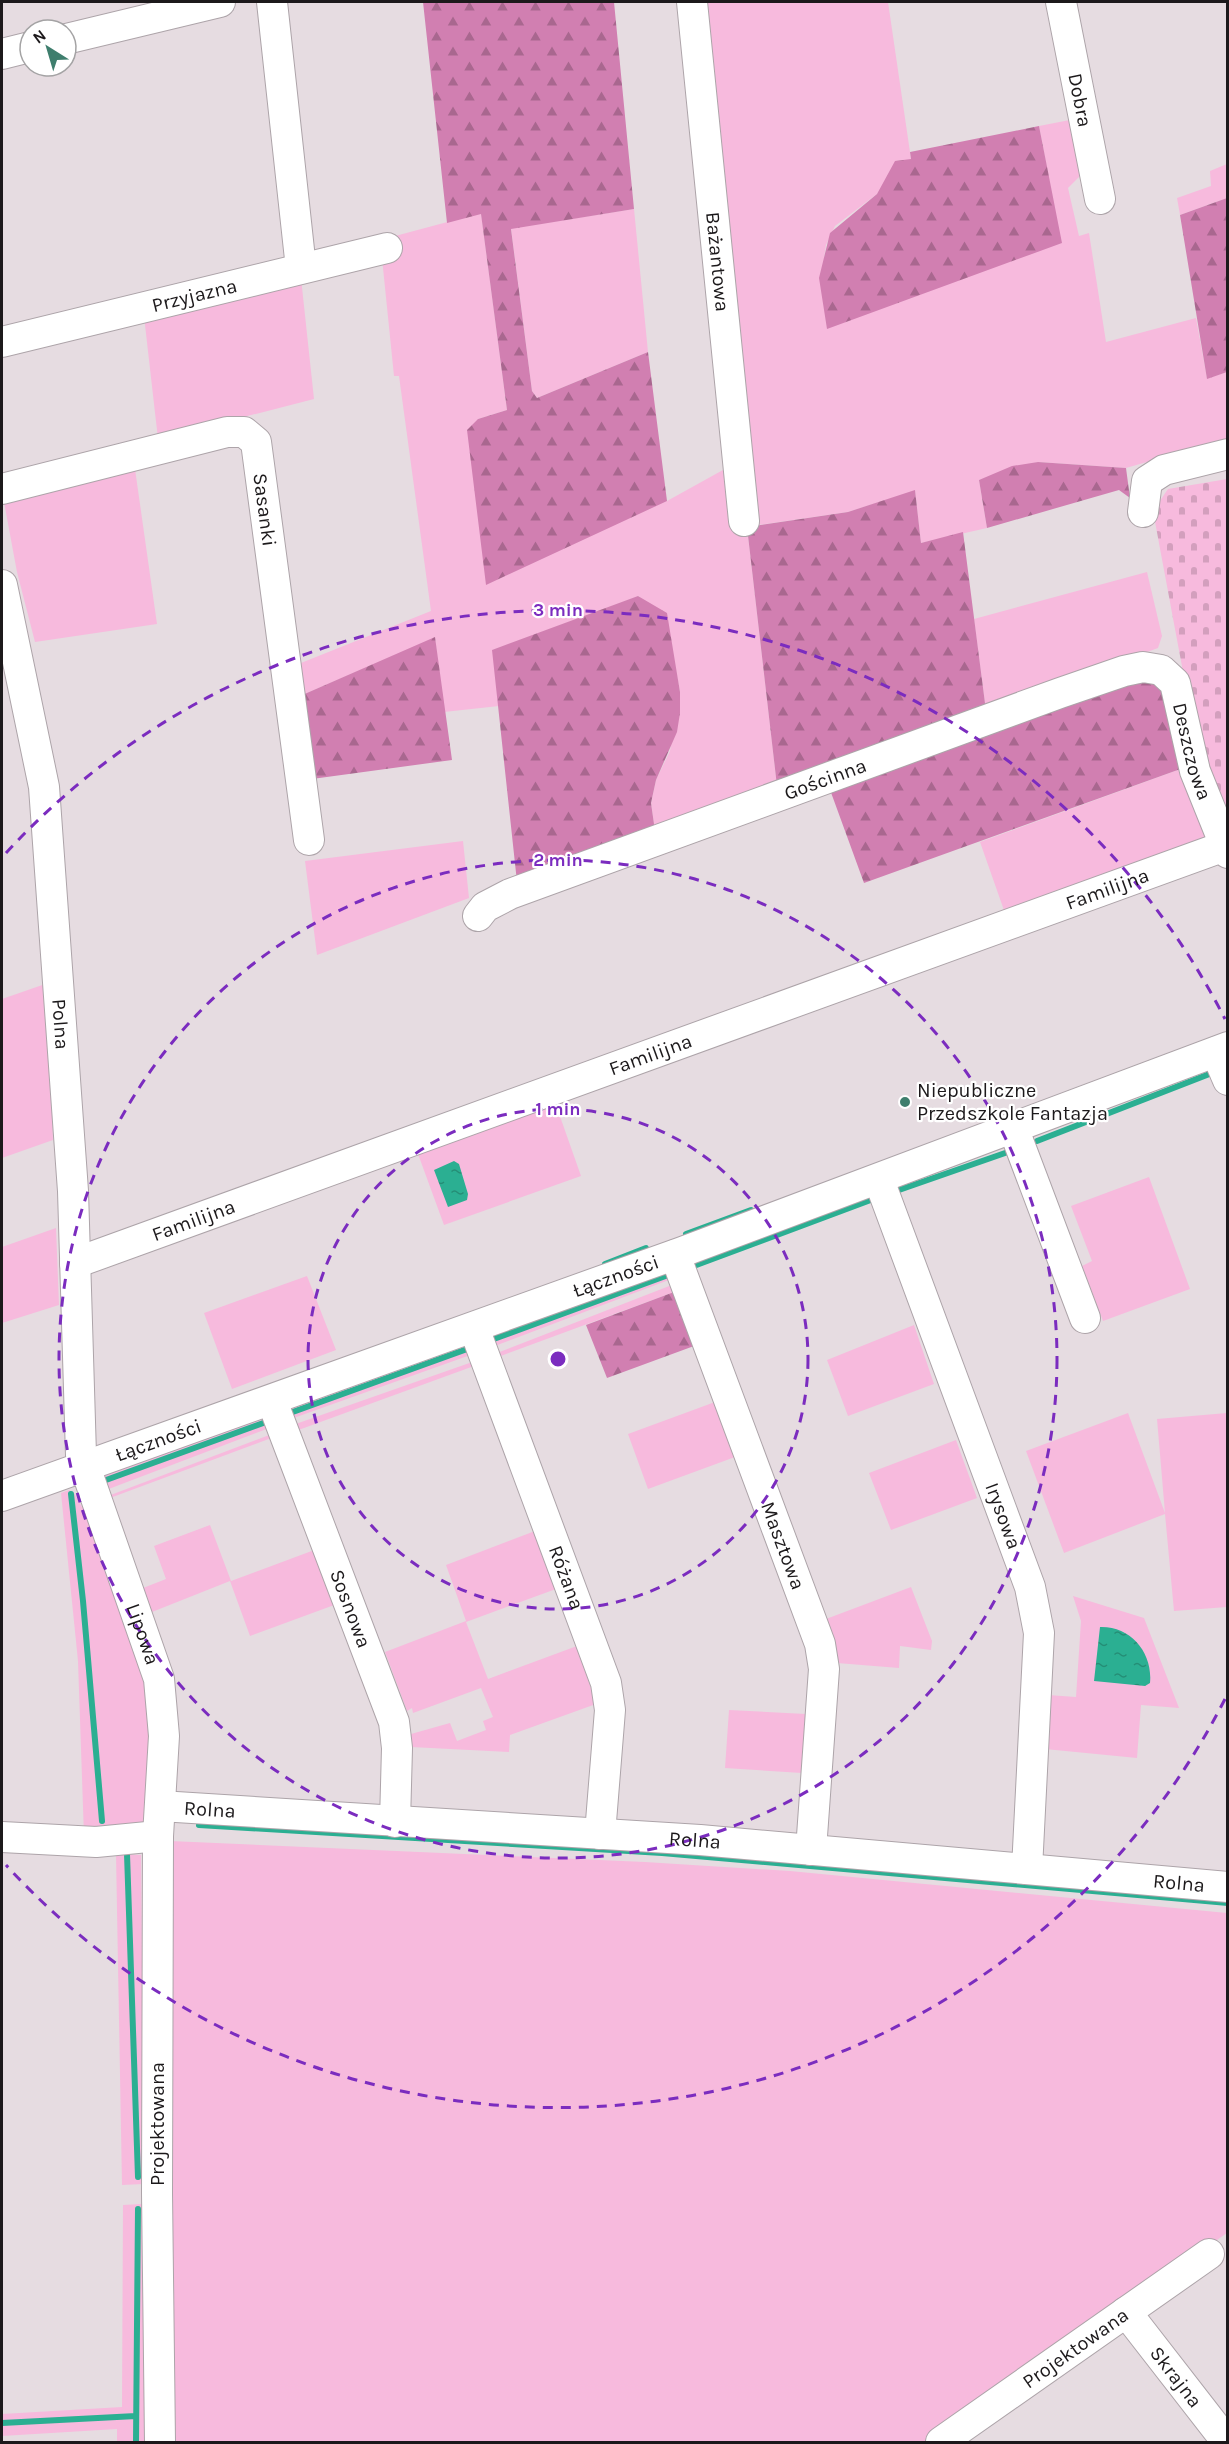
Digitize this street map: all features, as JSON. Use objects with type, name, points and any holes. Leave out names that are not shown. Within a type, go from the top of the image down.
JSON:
[{"type":"street","points":[[78,36],[220,2]]},
{"type":"street","points":[[272,2],[300,259]]},
{"type":"street","name":"Bażantowa","points":[[692,2],[744,522]]},
{"type":"street","name":"Dobra","points":[[1060,2],[1100,199]]},
{"type":"street","points":[[2,54],[18,50]]},
{"type":"street","name":"Przyjazna","points":[[2,342],[387,248]]},
{"type":"street","name":"Sasanki","points":[[2,489],[227,432],[244,432],[256,442],[309,840]]},
{"type":"street","points":[[1143,512],[1147,481],[1164,470],[1227,454]]},
{"type":"street","name":"Polna","points":[[2,585],[44,787],[73,1191],[81,1455],[84,1468]]},
{"type":"street","name":"Gościnna","points":[[478,916],[485,907],[510,894],[1124,670],[1143,668],[1161,670],[1175,683]]},
{"type":"street","name":"Deszczowa","points":[[1175,683],[1195,771],[1226,850]]},
{"type":"street","name":"Familijna","points":[[75,1263],[1226,850]]},
{"type":"street","points":[[1222,1050],[1227,1080]]},
{"type":"street","name":"Łączności","points":[[2,1496],[675,1255],[1014,1130],[1222,1050]]},
{"type":"street","points":[[1014,1130],[1085,1318]]},
{"type":"street","name":"Irysowa","points":[[879,1180],[1027,1578],[1036,1612],[1039,1633],[1027,1869]]},
{"type":"street","name":"Masztowa","points":[[675,1255],[820,1644],[824,1669],[811,1850]]},
{"type":"street","name":"Różana","points":[[474,1328],[606,1683],[610,1710],[600,1834]]},
{"type":"street","name":"Sosnowa","points":[[272,1401],[394,1722],[397,1748],[395,1822]]},
{"type":"street","name":"Lipowa","points":[[84,1468],[159,1679],[164,1717],[160,1806]]},
{"type":"street","name":"Rolna","points":[[160,1806],[811,1850],[1227,1887]]},
{"type":"street","name":"Projektowana","points":[[160,1806],[157,2205],[160,2442]]},
{"type":"street","points":[[2,1837],[96,1842],[158,1836]]},
{"type":"street","name":"Projektowana","points":[[941,2442],[1209,2254]]},
{"type":"street","name":"Skrajna","points":[[1126,2312],[1227,2442]]},
{"type":"green space","points":[[423,2],[614,2],[634,209],[511,229],[532,391],[537,398],[648,352],[667,501],[486,585],[467,430],[478,419],[507,410],[481,214],[447,223]]},
{"type":"green space","points":[[703,2],[888,2],[911,159],[877,194],[835,226],[826,245],[824,258],[1061,243],[1039,126],[1075,119],[1086,170],[1068,188],[1079,236],[1089,233],[1106,342],[1196,318],[1207,378],[1227,372],[1227,439],[1126,468],[1038,462],[979,480],[987,528],[921,543],[915,491],[848,512],[758,525]]},
{"type":"green space","points":[[1039,126],[1062,243],[827,329],[819,278],[830,233],[877,194],[895,161],[911,159],[910,152]]},
{"type":"green space","points":[[1227,164],[1227,198],[1180,215],[1177,198],[1211,186],[1210,171]]},
{"type":"green space","points":[[1227,198],[1227,372],[1207,379],[1180,215]]},
{"type":"green space","points":[[634,209],[648,352],[537,398],[532,391],[511,228]]},
{"type":"green space","points":[[481,213],[507,410],[478,419],[667,501],[732,465],[747,527],[777,786],[655,831],[651,803],[656,780],[670,751],[680,692],[675,665],[639,596],[493,650],[499,706],[444,712],[435,638],[300,696],[296,665],[431,611],[399,376],[394,376],[382,258],[384,239]]},
{"type":"green space","points":[[301,278],[314,399],[158,439],[144,316]]},
{"type":"green space","points":[[1038,462],[1126,468],[1130,498],[1119,490],[987,528],[979,480],[1012,466]]},
{"type":"green space","points":[[135,469],[157,624],[35,642],[17,572],[4,502]]},
{"type":"green space","points":[[1227,479],[1227,831],[1200,763],[1153,511],[1168,489]]},
{"type":"green space","points":[[915,490],[921,543],[963,532],[986,711],[777,786],[747,527],[848,512]]},
{"type":"green space","points":[[1147,572],[1162,636],[1158,648],[986,711],[974,619]]},
{"type":"green space","points":[[638,596],[667,613],[680,692],[677,732],[656,780],[651,803],[655,831],[517,882],[492,650]]},
{"type":"green space","points":[[435,637],[452,760],[312,779],[300,696]]},
{"type":"green space","points":[[1128,678],[1150,679],[1169,691],[1186,767],[864,883],[829,787]]},
{"type":"green space","points":[[1186,767],[1211,834],[1202,842],[1006,916],[980,842]]},
{"type":"green space","points":[[463,841],[469,898],[317,955],[305,861]]},
{"type":"green space","points":[[48,983],[53,1140],[2,1158],[2,999]]},
{"type":"green space","points":[[556,1105],[581,1176],[444,1225],[418,1154]]},
{"type":"green space","points":[[1149,1177],[1190,1289],[1103,1321],[1082,1266],[1092,1261],[1071,1206]]},
{"type":"green space","points":[[56,1228],[59,1305],[2,1323],[2,1247]]},
{"type":"green space","points":[[667,1268],[674,1278],[492,1347],[490,1335]]},
{"type":"green space","points":[[307,1276],[336,1350],[232,1389],[204,1313]]},
{"type":"green space","points":[[677,1283],[674,1292],[498,1357],[497,1353]]},
{"type":"green space","points":[[674,1292],[694,1346],[607,1378],[586,1325]]},
{"type":"green space","points":[[914,1325],[934,1384],[848,1416],[827,1360]]},
{"type":"green space","points":[[469,1340],[476,1353],[288,1420],[286,1410]]},
{"type":"green space","points":[[478,1360],[474,1366],[293,1432],[290,1426]]},
{"type":"green space","points":[[715,1402],[735,1457],[648,1489],[628,1434]]},
{"type":"green space","points":[[267,1413],[272,1427],[106,1490],[101,1475]]},
{"type":"green space","points":[[1128,1413],[1165,1513],[1157,1419],[1227,1413],[1227,1607],[1174,1611],[1165,1514],[1064,1553],[1026,1451]]},
{"type":"green space","points":[[272,1434],[274,1437],[110,1498],[108,1496]]},
{"type":"green space","points":[[956,1440],[977,1498],[891,1530],[869,1473]]},
{"type":"green space","points":[[69,1490],[74,1493],[82,1507],[88,1506],[153,1701],[144,1822],[111,1827],[84,1836],[78,1661],[61,1493]]},
{"type":"green space","points":[[210,1525],[231,1581],[317,1549],[337,1604],[250,1636],[230,1581],[152,1612],[143,1588],[166,1579],[154,1546]]},
{"type":"green space","points":[[535,1531],[556,1589],[466,1622],[488,1679],[577,1646],[596,1704],[510,1735],[509,1752],[411,1747],[411,1734],[450,1723],[457,1741],[486,1730],[483,1721],[493,1717],[481,1688],[413,1713],[412,1708],[407,1711],[385,1652],[466,1621],[446,1565]]},
{"type":"green space","points":[[911,1587],[932,1641],[931,1650],[900,1646],[899,1668],[837,1663],[826,1619]]},
{"type":"green space","points":[[1073,1596],[1144,1618],[1179,1708],[1141,1705],[1137,1758],[1045,1749],[1048,1695],[1076,1697],[1081,1621]]},
{"type":"green space","points":[[729,1710],[806,1714],[802,1773],[725,1768]]},
{"type":"green space","points":[[170,1841],[645,1862],[790,1871],[1227,1913],[1227,2233],[924,2442],[172,2442]]},
{"type":"green space","points":[[116,1854],[141,1855],[144,2184],[122,2185]]},
{"type":"green space","points":[[142,2204],[145,2442],[117,2442],[117,2429],[2,2436],[2,2414],[122,2407],[123,2205]]},
{"type":"water","points":[[454,1161],[459,1164],[468,1194],[467,1200],[448,1207],[434,1170]]},
{"type":"water","points":[[1100,1627],[1121,1631],[1138,1643],[1148,1661],[1150,1683],[1145,1686],[1094,1681]]},
{"type":"waterway","points":[[1037,1141],[1212,1073]]},
{"type":"waterway","points":[[899,1190],[1008,1152]]},
{"type":"waterway","points":[[691,1267],[876,1198]]},
{"type":"waterway","points":[[686,1234],[751,1210]]},
{"type":"waterway","points":[[605,1264],[646,1248]]},
{"type":"waterway","points":[[491,1340],[671,1274]]},
{"type":"waterway","points":[[290,1413],[470,1348]]},
{"type":"waterway","points":[[106,1480],[266,1422]]},
{"type":"waterway","points":[[71,1494],[83,1601],[102,1821]]},
{"type":"waterway","points":[[199,1825],[662,1853],[1228,1903]]},
{"type":"waterway","points":[[127,1854],[138,2177]]},
{"type":"waterway","points":[[136,2442],[138,2209]]},
{"type":"waterway","points":[[2,2423],[136,2416]]},
{"type":"place","name":"Niepubliczne Przedszkole Fantazja","points":[[905,1102]]}]
